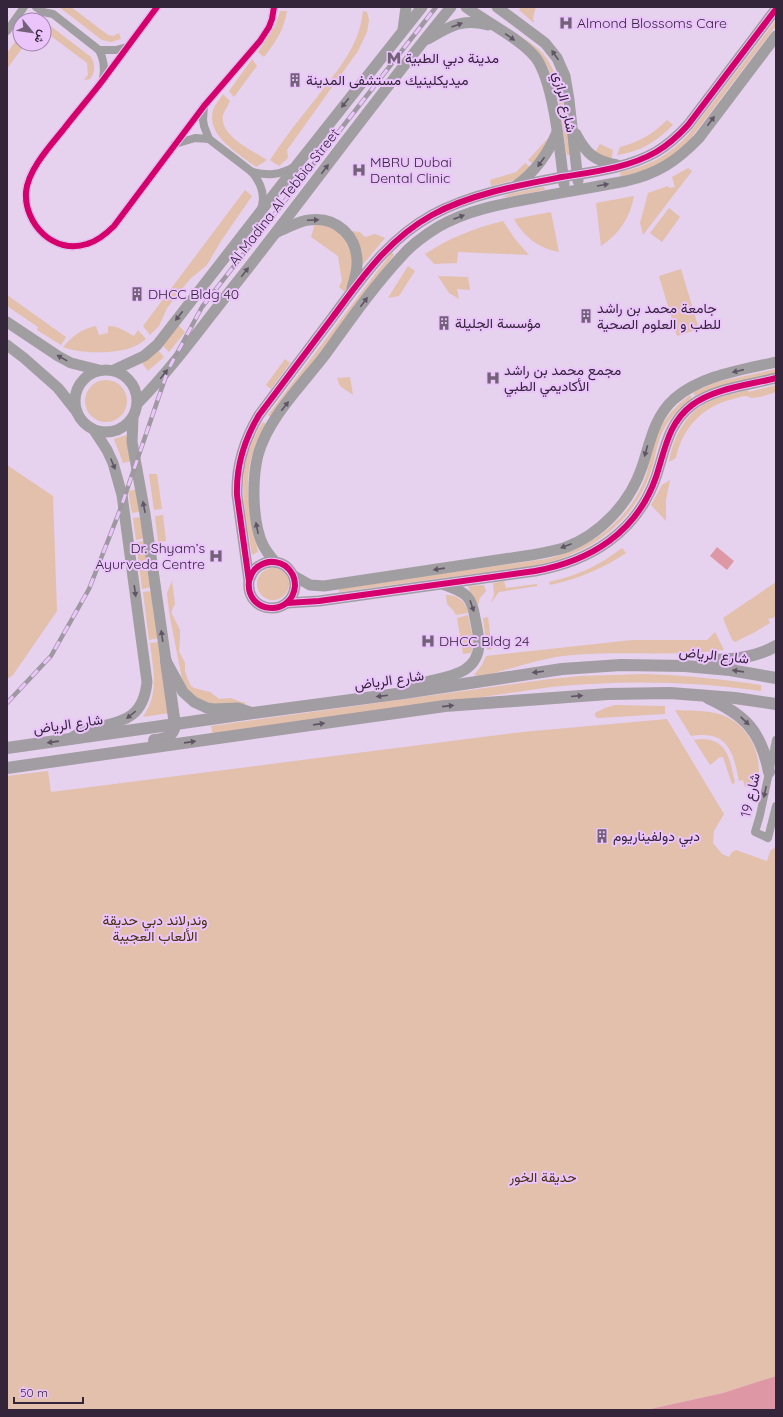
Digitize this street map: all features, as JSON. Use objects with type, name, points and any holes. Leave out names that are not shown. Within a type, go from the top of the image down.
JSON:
[{"type":"main road","points":[[685,666],[697,660],[747,658],[776,646]]},
{"type":"main road","points":[[85,757],[122,746],[164,739],[170,735],[175,725],[166,661]]},
{"type":"main road","name":"شارع الرياض","points":[[7,748],[404,693],[562,669],[621,665],[685,666],[730,670],[776,678]]},
{"type":"main road","points":[[7,768],[446,706],[608,694],[670,693],[775,703]]},
{"type":"main road","points":[[699,695],[729,709],[748,723],[760,742],[767,760],[769,772]]},
{"type":"street","points":[[7,31],[24,7]]},
{"type":"street","points":[[36,7],[43,12],[51,11],[99,50],[104,66],[102,80]]},
{"type":"street","points":[[157,7],[45,153],[29,180],[26,190],[26,201],[32,221],[38,230],[46,237],[65,246],[86,244],[104,236],[118,221],[204,106],[260,41],[270,23],[274,7]]},
{"type":"street","points":[[402,31],[406,7]]},
{"type":"street","name":"Al Madina Al Tebbia Street","points":[[114,370],[144,356],[157,345],[422,7]]},
{"type":"street","name":"Al Madina Al Tebbia Street","points":[[138,403],[174,362],[277,232],[422,42],[451,7]]},
{"type":"street","name":"شارع الرازي","points":[[466,7],[524,47],[536,58],[543,71],[548,86],[557,132],[565,192]]},
{"type":"street","name":"شارع الرازي","points":[[501,9],[545,43],[557,58],[565,76],[579,190]]},
{"type":"street","points":[[776,9],[688,126],[657,152],[620,165],[578,175],[516,185],[461,202],[440,211],[420,223],[404,234],[383,252],[259,415],[252,426],[243,449],[238,469],[237,495],[249,581],[248,585],[251,595],[262,607],[275,608],[287,603],[319,601],[549,569],[579,559],[594,552],[622,530],[643,503],[656,476],[669,434],[675,422],[693,404],[707,396],[776,378]]},
{"type":"street","points":[[422,42],[458,23],[472,22],[494,26]]},
{"type":"street","points":[[776,36],[699,138],[679,157],[658,170],[641,178],[510,202],[468,213],[438,227],[424,236],[405,252],[382,279],[281,411],[263,442],[258,456],[256,469],[255,514],[260,540],[266,552],[275,562],[286,567],[294,576],[310,585],[324,586],[531,556],[564,548],[582,540],[599,528],[613,515],[625,500],[642,467],[654,427],[663,412],[673,400],[690,388],[717,376],[776,362]]},
{"type":"street","points":[[99,50],[116,50],[127,47]]},
{"type":"street","points":[[204,106],[202,120],[209,139],[252,172],[258,179],[262,188],[263,196],[259,214]]},
{"type":"street","points":[[572,125],[584,148],[591,156],[603,162],[620,165]]},
{"type":"street","points":[[516,185],[536,168],[546,154],[557,132]]},
{"type":"street","points":[[174,145],[195,138],[209,139]]},
{"type":"street","points":[[252,172],[270,175],[280,174],[296,166]]},
{"type":"street","points":[[277,232],[307,220],[316,219],[330,222],[342,228],[353,242],[356,250],[357,265],[351,293]]},
{"type":"street","points":[[405,252],[402,246],[403,241],[420,223]]},
{"type":"street","points":[[7,322],[71,363],[99,370],[114,370],[129,378],[137,394],[138,403],[133,418],[132,442],[146,514],[166,661],[184,692],[194,702],[207,708],[238,708],[253,713]]},
{"type":"street","points":[[7,345],[58,388],[82,421],[94,430],[107,450],[113,463],[122,495],[147,689],[142,703],[133,714],[120,722],[85,731],[69,739]]},
{"type":"street","points":[[78,415],[75,401],[78,388],[83,380],[90,374],[99,370]]},
{"type":"street","points":[[94,430],[111,432],[127,425],[133,418]]},
{"type":"street","points":[[249,581],[252,573],[258,566],[266,562],[275,562]]},
{"type":"street","points":[[287,603],[292,598],[295,591],[294,576]]},
{"type":"street","points":[[404,693],[423,683],[458,674],[468,667],[477,654],[479,643],[475,613],[471,600],[467,595],[458,590],[442,585]]},
{"type":"street","name":"شارع 19","points":[[776,740],[755,832],[768,838],[776,806]]},
{"type":"green space","points":[[59,7],[71,7],[108,35],[113,36],[119,33],[121,39],[111,42],[102,40]]},
{"type":"green space","points":[[521,7],[536,7],[533,17],[534,23],[519,10]]},
{"type":"green space","points":[[280,11],[287,11],[284,24],[264,57],[258,52],[275,26]]},
{"type":"green space","points":[[363,11],[367,12],[369,20],[367,32],[358,51],[287,150],[288,158],[279,166],[270,160],[287,135],[347,56],[357,36]]},
{"type":"green space","points":[[776,20],[776,26],[688,142],[669,158],[646,170],[621,177],[620,172],[640,167],[657,159],[673,149],[688,135]]},
{"type":"green space","points":[[52,27],[91,57],[94,68],[93,74],[90,79],[84,80],[88,75],[87,63],[52,37]]},
{"type":"green space","points":[[515,33],[531,43],[544,55],[556,76],[563,102],[571,155],[567,155],[557,95],[546,64],[532,48]]},
{"type":"green space","points":[[12,46],[12,52],[19,52],[7,69],[7,53]]},
{"type":"green space","points":[[252,59],[257,66],[234,97],[229,91]]},
{"type":"green space","points":[[223,94],[230,101],[223,115],[223,123],[226,129],[238,142],[267,160],[256,167],[232,149],[218,135],[212,117],[214,108]]},
{"type":"green space","points":[[667,120],[673,125],[654,141],[641,148],[625,154],[617,155],[620,147],[645,137]]},
{"type":"green space","points":[[550,136],[535,166],[528,160]]},
{"type":"green space","points":[[600,144],[613,150],[611,161],[594,154]]},
{"type":"green space","points":[[525,163],[532,168],[515,180],[491,186],[490,180],[516,172]]},
{"type":"green space","points":[[688,168],[692,171],[643,235],[640,223],[648,193],[668,186],[669,188],[675,187],[672,177]]},
{"type":"green space","points":[[544,187],[545,190],[501,198],[509,194]]},
{"type":"green space","points":[[245,190],[252,196],[221,241],[207,265],[190,279],[167,308],[159,326],[150,335],[143,326]]},
{"type":"green space","points":[[634,196],[630,211],[623,225],[601,246],[596,203]]},
{"type":"green space","points":[[669,208],[680,217],[662,242],[650,233]]},
{"type":"green space","points":[[551,212],[559,252],[545,248],[532,241],[522,231],[514,219]]},
{"type":"green space","points":[[503,221],[515,239],[529,255],[458,252],[457,263],[434,264],[425,254],[462,234]]},
{"type":"green space","points":[[315,223],[323,224],[342,234],[354,256],[348,287],[345,292],[339,287],[342,281],[338,256],[311,237]]},
{"type":"green space","points":[[351,231],[360,232],[365,237],[375,234],[385,238],[360,268]]},
{"type":"green space","points":[[392,252],[394,255],[271,417],[268,415]]},
{"type":"green space","points":[[408,266],[415,271],[399,296],[388,298]]},
{"type":"green space","points":[[681,269],[699,329],[677,336],[659,276]]},
{"type":"green space","points":[[438,276],[468,277],[470,290],[457,289],[459,299],[449,293]]},
{"type":"green space","points":[[7,295],[66,337],[61,345],[37,330],[38,327],[7,306]]},
{"type":"green space","points":[[178,325],[185,332],[169,352],[162,345]]},
{"type":"green space","points":[[96,326],[99,335],[108,333],[108,326],[112,326],[134,336],[138,330],[146,339],[133,347],[108,352],[79,351],[63,347],[78,334],[86,329]]},
{"type":"green space","points":[[158,350],[164,357],[148,371],[142,363]]},
{"type":"green space","points":[[285,359],[290,363],[271,389],[266,385]]},
{"type":"green space","points":[[776,369],[776,374],[714,388],[695,396],[693,392],[717,382]]},
{"type":"green space","points":[[350,377],[353,395],[340,386],[337,378]]},
{"type":"green space","points":[[106,380],[121,386],[127,401],[121,416],[106,422],[91,416],[85,401],[91,386]]},
{"type":"green space","points":[[776,385],[776,392],[761,397],[751,398],[746,396],[722,402],[703,413],[683,437],[676,458],[669,462],[674,442],[683,424],[705,403],[723,396],[748,390],[749,392]]},
{"type":"green space","points":[[690,395],[692,398],[671,418],[663,430],[650,474],[642,492],[631,509],[619,523],[604,536],[588,546],[571,555],[533,566],[339,592],[339,588],[546,559],[578,548],[593,540],[619,519],[630,506],[639,492],[646,476],[653,446],[659,431],[672,411]]},
{"type":"green space","points":[[263,422],[266,424],[257,440],[249,472],[249,502],[258,552],[252,555],[244,503],[244,471],[254,439]]},
{"type":"green space","points":[[127,435],[131,461],[123,463],[114,439]]},
{"type":"green space","points":[[7,465],[53,496],[57,611],[13,675],[7,679]]},
{"type":"green space","points":[[149,474],[157,474],[162,509],[154,510]]},
{"type":"green space","points":[[670,480],[666,500],[666,521],[651,505],[662,485]]},
{"type":"green space","points":[[138,489],[142,511],[132,513],[128,491]]},
{"type":"green space","points":[[163,515],[166,541],[158,542],[155,516]]},
{"type":"green space","points":[[143,517],[145,538],[136,540],[133,518]]},
{"type":"green space","points":[[146,541],[152,587],[142,589],[136,542]]},
{"type":"green space","points":[[622,548],[626,553],[599,569],[570,580],[550,585],[549,582],[569,577],[597,565]]},
{"type":"green space","points":[[270,568],[276,568],[286,575],[289,584],[288,590],[282,597],[276,600],[270,600],[260,593],[257,587],[257,581],[264,571]]},
{"type":"green space","points":[[172,581],[175,604],[172,614],[180,630],[179,651],[185,663],[185,671],[191,686],[210,692],[219,699],[231,698],[245,702],[245,705],[215,707],[191,695],[182,679],[169,612],[167,593]]},
{"type":"green space","points":[[504,581],[506,588],[537,584],[537,586],[499,592],[491,603],[494,595],[493,583]]},
{"type":"green space","points":[[776,582],[776,617],[768,619],[770,623],[755,632],[735,642],[732,640],[723,618]]},
{"type":"green space","points":[[484,585],[486,591],[480,598],[478,605],[471,595],[468,586]]},
{"type":"green space","points":[[153,591],[159,638],[149,640],[143,592]]},
{"type":"green space","points":[[446,595],[454,596],[461,600],[468,613],[456,615],[447,604]]},
{"type":"green space","points":[[468,615],[473,644],[471,653],[463,654],[457,618]]},
{"type":"green space","points":[[488,617],[492,649],[487,650],[483,618]]},
{"type":"green space","points":[[715,632],[724,650],[684,653],[583,654],[563,656],[480,677],[474,675],[482,665],[486,656],[632,640],[707,640]]},
{"type":"green space","points":[[159,642],[169,713],[143,717],[152,699],[154,681],[150,643]]},
{"type":"green space","points":[[643,674],[688,676],[761,685],[761,691],[682,683],[603,683],[551,687],[213,736],[211,726],[550,679],[581,676]]},
{"type":"green space","points":[[615,705],[665,706],[665,714],[598,718],[595,716],[595,713]]},
{"type":"green space","points":[[675,710],[715,713],[736,723],[744,730],[755,749],[759,771],[758,782],[745,787],[743,780],[739,781],[734,760],[727,745],[713,736],[691,736]]},
{"type":"green space","name":"حديقة الخور","points":[[667,719],[724,814],[714,831],[713,843],[722,854],[729,857],[732,852],[736,850],[767,861],[770,851],[776,848],[776,1376],[723,1393],[646,1410],[7,1410],[7,776],[48,771],[51,792],[522,732]]},
{"type":"green space","points":[[694,740],[710,740],[723,747],[727,753],[735,783],[732,784],[723,757],[720,757],[710,765]]},
{"type":"shaded area","points":[[717,547],[734,561],[727,570],[710,556]]},
{"type":"shaded area","points":[[776,1376],[776,1410],[646,1410],[723,1393]]},
{"type":"railway","points":[[7,703],[51,656],[89,589],[120,510],[168,370],[202,307],[436,7]]},
{"type":"cycle path","points":[[157,7],[103,80],[46,151],[31,175],[26,192],[30,215],[43,234],[53,241],[63,245],[75,246],[87,244],[102,237],[114,226],[204,106],[260,41],[269,27],[274,7]]},
{"type":"cycle path","points":[[249,581],[252,572],[257,567],[267,562],[276,562],[288,568],[293,575],[295,586],[292,596],[286,603],[278,607],[269,608],[261,606],[254,600],[250,592],[237,495],[238,473],[245,443],[259,415],[376,261],[388,248],[416,225],[432,215],[462,201],[512,187],[622,166],[656,152],[673,140],[688,125],[776,9]]},
{"type":"cycle path","points":[[287,603],[319,601],[535,571],[575,560],[609,541],[624,528],[637,513],[648,496],[656,477],[672,429],[684,412],[701,399],[711,395],[732,388],[776,378]]},
{"type":"place","name":"Almond Blossoms Care","points":[[566,23]]},
{"type":"place","name":"مدينة دبي الطبية","points":[[394,58]]},
{"type":"place","name":"ميديكلينيك مستشفى المدينة","points":[[295,80]]},
{"type":"place","name":"MBRU Dubai Dental Clinic","points":[[359,170]]},
{"type":"place","name":"DHCC Bldg 40","points":[[137,294]]},
{"type":"place","name":"جامعة محمد بن راشد للطب و العلوم الصحية","points":[[586,316]]},
{"type":"place","name":"مؤسسة الجليلة","points":[[444,323]]},
{"type":"place","name":"مجمع محمد بن راشد الأكاديمي الطبي","points":[[493,378]]},
{"type":"place","name":"Dr. Shyam’s Ayurveda Centre","points":[[216,556]]},
{"type":"place","name":"DHCC Bldg 24","points":[[428,641]]},
{"type":"place","name":"دبي دولفيناريوم","points":[[602,836]]},
{"type":"park label","name":"وندرلاند دبي حديقة الألعاب العجيبة","points":[[155,928]]}]
